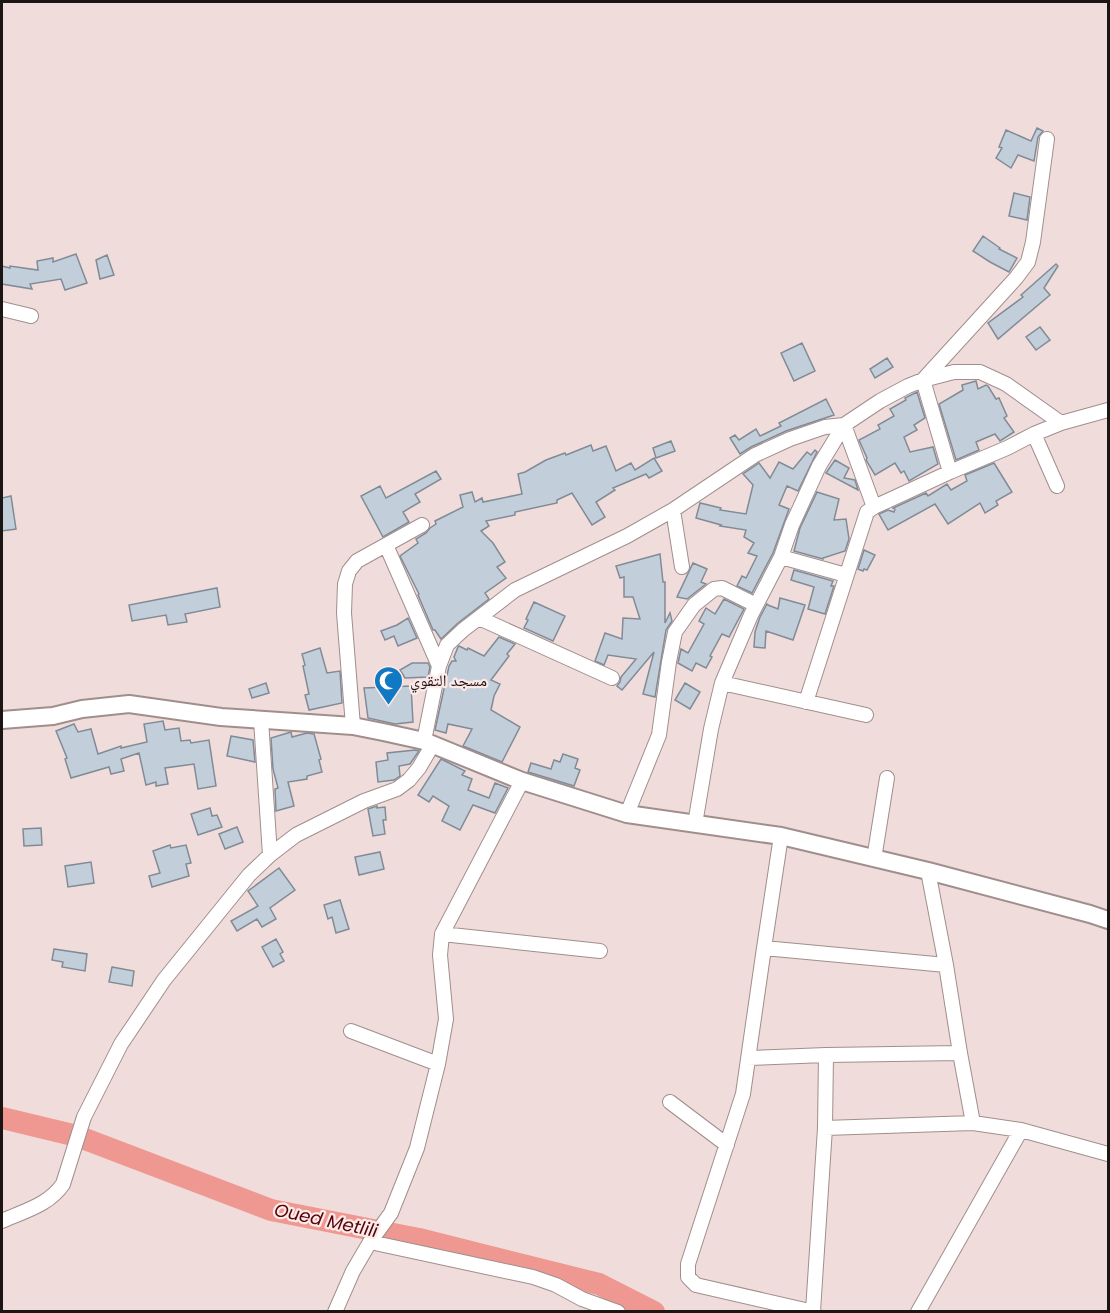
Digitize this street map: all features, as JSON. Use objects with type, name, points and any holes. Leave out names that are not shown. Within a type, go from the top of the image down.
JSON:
[{"type":"main road","points":[[2,720],[53,716],[82,709],[129,704],[220,717],[353,726],[428,742],[522,781],[627,814],[781,836],[928,871],[1108,920]]},
{"type":"street","points":[[923,380],[1028,262],[1033,242],[1047,139]]},
{"type":"street","points":[[2,309],[32,316]]},
{"type":"street","points":[[695,824],[711,729],[722,682],[756,605],[781,557],[792,525],[819,466],[844,425],[908,386],[954,372],[980,372],[1006,384],[1061,423]]},
{"type":"street","points":[[923,380],[950,472]]},
{"type":"street","points":[[806,702],[867,512],[1034,434],[1061,423],[1108,410]]},
{"type":"street","points":[[844,425],[874,507]]},
{"type":"street","points":[[2,1221],[45,1202],[57,1193],[63,1184],[84,1117],[121,1044],[164,980],[249,875],[296,835],[364,801],[397,789],[419,768],[428,742],[439,666],[447,645],[515,590],[627,536],[673,510],[755,455],[798,436],[825,427],[844,425]]},
{"type":"street","points":[[1034,434],[1057,486]]},
{"type":"street","points":[[673,510],[682,567]]},
{"type":"street","points":[[353,726],[344,613],[345,584],[349,571],[357,561],[422,525]]},
{"type":"street","points":[[386,545],[439,666]]},
{"type":"street","points":[[781,557],[846,575]]},
{"type":"street","points":[[627,814],[659,735],[675,632],[694,605],[714,589],[722,588],[756,605]]},
{"type":"street","points":[[479,618],[612,678]]},
{"type":"street","points":[[722,682],[866,715]]},
{"type":"street","points":[[261,720],[270,855]]},
{"type":"street","points":[[874,859],[887,778]]},
{"type":"street","points":[[335,1311],[369,1242],[392,1213],[417,1148],[438,1064],[446,1018],[440,955],[442,934],[522,781]]},
{"type":"street","points":[[781,836],[743,1095],[688,1264],[688,1277],[696,1286],[814,1311],[825,1128],[826,1055]]},
{"type":"street","points":[[928,871],[973,1123]]},
{"type":"street","points":[[442,934],[600,951]]},
{"type":"street","points":[[764,948],[946,965]]},
{"type":"street","points":[[351,1031],[438,1064]]},
{"type":"street","points":[[748,1058],[960,1053]]},
{"type":"street","points":[[670,1102],[727,1145]]},
{"type":"street","points":[[825,1128],[973,1123],[1021,1130],[1108,1154]]},
{"type":"street","points":[[918,1311],[1021,1130]]},
{"type":"street","points":[[369,1242],[533,1277],[556,1285],[582,1299],[618,1311]]},
{"type":"building","points":[[1037,128],[1043,131],[1038,137],[1034,161],[1018,155],[1011,168],[996,158],[1002,148],[999,147],[1006,130],[1031,141]]},
{"type":"building","points":[[1014,193],[1030,197],[1027,220],[1009,216]]},
{"type":"building","points":[[983,236],[999,249],[1017,258],[1009,272],[973,251]]},
{"type":"building","points":[[76,254],[87,283],[65,290],[61,279],[30,284],[32,289],[2,284],[2,266],[38,270],[37,261],[53,258],[53,262]]},
{"type":"building","points":[[107,255],[114,275],[100,279],[96,260]]},
{"type":"building","points":[[1056,264],[1058,266],[1044,288],[1050,295],[998,339],[988,323],[1023,297],[1021,295]]},
{"type":"building","points":[[1040,327],[1050,340],[1036,350],[1026,337]]},
{"type":"building","points":[[802,343],[815,371],[794,381],[781,353]]},
{"type":"building","points":[[887,358],[893,367],[875,378],[870,369]]},
{"type":"building","points":[[976,381],[978,389],[986,385],[996,399],[999,398],[1007,416],[1004,418],[1014,432],[1000,441],[995,434],[976,442],[979,450],[956,460],[939,404],[963,390],[962,385]]},
{"type":"building","points":[[917,392],[925,418],[914,425],[917,430],[904,437],[910,452],[933,447],[938,464],[909,481],[904,471],[901,473],[895,463],[875,475],[866,460],[859,440],[880,429],[878,425],[894,416],[890,409]]},
{"type":"building","points":[[826,399],[834,415],[786,431],[740,454],[730,438],[735,435],[739,440],[756,429],[760,436],[781,426],[779,423]]},
{"type":"building","points":[[671,441],[675,451],[656,458],[653,448]]},
{"type":"building","points":[[591,445],[593,451],[606,446],[616,471],[631,463],[635,470],[654,458],[662,471],[649,478],[646,474],[613,488],[615,490],[596,502],[605,517],[592,525],[572,493],[557,500],[557,503],[486,521],[489,526],[481,531],[493,543],[505,562],[497,567],[506,578],[485,593],[489,599],[441,639],[433,630],[419,594],[400,556],[418,543],[416,539],[436,524],[435,521],[463,507],[460,495],[472,492],[475,502],[482,498],[483,502],[522,494],[518,474],[546,460]]},
{"type":"building","points":[[815,450],[817,452],[798,491],[787,486],[779,505],[789,509],[773,553],[752,593],[737,586],[742,576],[746,578],[757,556],[748,553],[754,543],[744,537],[746,530],[720,526],[696,518],[700,503],[721,508],[720,510],[746,514],[753,485],[743,474],[759,463],[770,478],[779,462],[793,469],[807,452],[811,455]]},
{"type":"building","points":[[835,460],[849,468],[844,478],[855,480],[858,490],[826,473]]},
{"type":"building","points":[[994,463],[1012,492],[996,501],[998,505],[985,513],[980,503],[948,524],[935,504],[888,530],[879,514],[888,510],[894,512],[893,508],[926,493],[928,496],[947,484],[951,490],[967,481],[965,475]]},
{"type":"building","points":[[436,471],[441,479],[415,494],[420,502],[403,512],[409,522],[383,537],[361,496],[380,486],[386,498]]},
{"type":"building","points":[[817,492],[839,499],[834,520],[846,519],[849,539],[845,551],[823,559],[794,551],[800,528]]},
{"type":"building","points":[[11,496],[16,529],[2,531],[2,498]]},
{"type":"building","points":[[864,550],[875,555],[867,570],[863,571],[858,569]]},
{"type":"building","points":[[660,554],[663,582],[665,582],[665,623],[670,613],[672,621],[666,630],[655,697],[643,694],[654,652],[622,690],[617,686],[621,677],[636,659],[608,655],[604,665],[595,661],[605,633],[622,639],[623,618],[640,619],[633,597],[624,597],[624,577],[620,578],[616,566]]},
{"type":"building","points":[[693,563],[707,569],[701,582],[706,584],[687,599],[677,597]]},
{"type":"building","points":[[794,570],[833,581],[831,586],[834,586],[825,614],[808,609],[814,587],[791,580]]},
{"type":"building","points":[[217,588],[220,607],[185,614],[187,622],[168,625],[166,615],[132,621],[129,605]]},
{"type":"building","points":[[780,598],[805,605],[793,640],[766,631],[765,648],[754,647],[755,632],[760,617],[767,604],[778,609]]},
{"type":"building","points":[[724,599],[744,609],[729,637],[722,634],[706,668],[696,663],[692,671],[678,663],[681,649],[688,653],[704,624],[699,621],[706,608],[715,614]]},
{"type":"building","points":[[534,602],[565,616],[553,641],[524,628]]},
{"type":"building","points":[[408,618],[417,638],[398,646],[394,636],[385,640],[381,631]]},
{"type":"building","points":[[499,637],[515,644],[491,680],[500,684],[491,710],[520,727],[502,762],[463,746],[472,729],[448,724],[446,733],[435,730],[449,666],[452,661],[456,661],[454,657],[458,647],[467,650],[468,648],[484,656]]},
{"type":"building","points":[[320,648],[327,673],[340,671],[342,703],[309,710],[305,695],[309,694],[302,654]]},
{"type":"building","points":[[412,663],[428,663],[430,667],[428,677],[405,678],[400,670]]},
{"type":"building","points":[[266,683],[269,693],[252,698],[249,689]]},
{"type":"building","points":[[685,683],[700,692],[690,709],[675,700]]},
{"type":"building","name":"مسجد التقوي","points":[[411,686],[413,722],[395,724],[368,718],[364,688]]},
{"type":"building","points":[[163,721],[165,730],[179,728],[181,741],[190,740],[191,743],[209,740],[216,786],[198,789],[194,764],[165,768],[168,784],[156,786],[156,782],[146,785],[139,753],[121,759],[124,771],[111,774],[109,767],[71,778],[65,759],[67,758],[56,731],[74,724],[78,732],[91,729],[98,754],[121,746],[121,748],[147,742],[144,724]]},
{"type":"building","points":[[291,732],[292,737],[307,733],[314,734],[322,772],[307,776],[307,779],[288,782],[294,806],[276,811],[275,789],[278,788],[273,769],[271,738]]},
{"type":"building","points":[[231,736],[253,740],[255,762],[227,756]]},
{"type":"building","points":[[419,751],[410,764],[399,766],[400,776],[394,780],[378,782],[376,762],[388,760],[387,753]]},
{"type":"building","points":[[563,754],[578,759],[575,768],[580,770],[574,786],[528,772],[531,763],[551,769],[554,760],[560,762]]},
{"type":"building","points":[[441,759],[465,771],[462,775],[472,779],[468,790],[489,798],[495,783],[508,788],[495,813],[473,805],[460,830],[442,821],[449,806],[433,796],[429,802],[418,795]]},
{"type":"building","points":[[377,806],[377,808],[385,807],[386,820],[383,820],[385,834],[373,836],[368,809]]},
{"type":"building","points":[[210,808],[212,816],[217,815],[222,827],[198,835],[191,814]]},
{"type":"building","points":[[237,827],[243,842],[225,849],[219,834]]},
{"type":"building","points":[[41,828],[42,845],[24,846],[23,829]]},
{"type":"building","points":[[170,845],[171,848],[186,845],[191,863],[186,864],[189,876],[152,887],[149,876],[160,873],[153,851]]},
{"type":"building","points":[[380,852],[384,869],[359,875],[355,857]]},
{"type":"building","points":[[91,862],[94,883],[68,887],[65,866]]},
{"type":"building","points":[[279,868],[295,890],[270,908],[276,919],[262,927],[257,919],[237,931],[231,921],[258,906],[248,891]]},
{"type":"building","points":[[340,900],[349,929],[336,933],[332,917],[328,919],[324,905]]},
{"type":"building","points":[[276,939],[283,952],[280,954],[284,961],[273,967],[262,947]]},
{"type":"building","points":[[54,949],[87,954],[85,971],[62,967],[63,962],[52,960]]},
{"type":"building","points":[[112,967],[134,971],[132,986],[109,982]]},
{"type":"waterway","name":"Oued Metlili","points":[[2,1118],[77,1136],[271,1210],[419,1239],[599,1284],[654,1312]]},
{"type":"place","name":"مسجد التقوي","points":[[389,706]]}]
